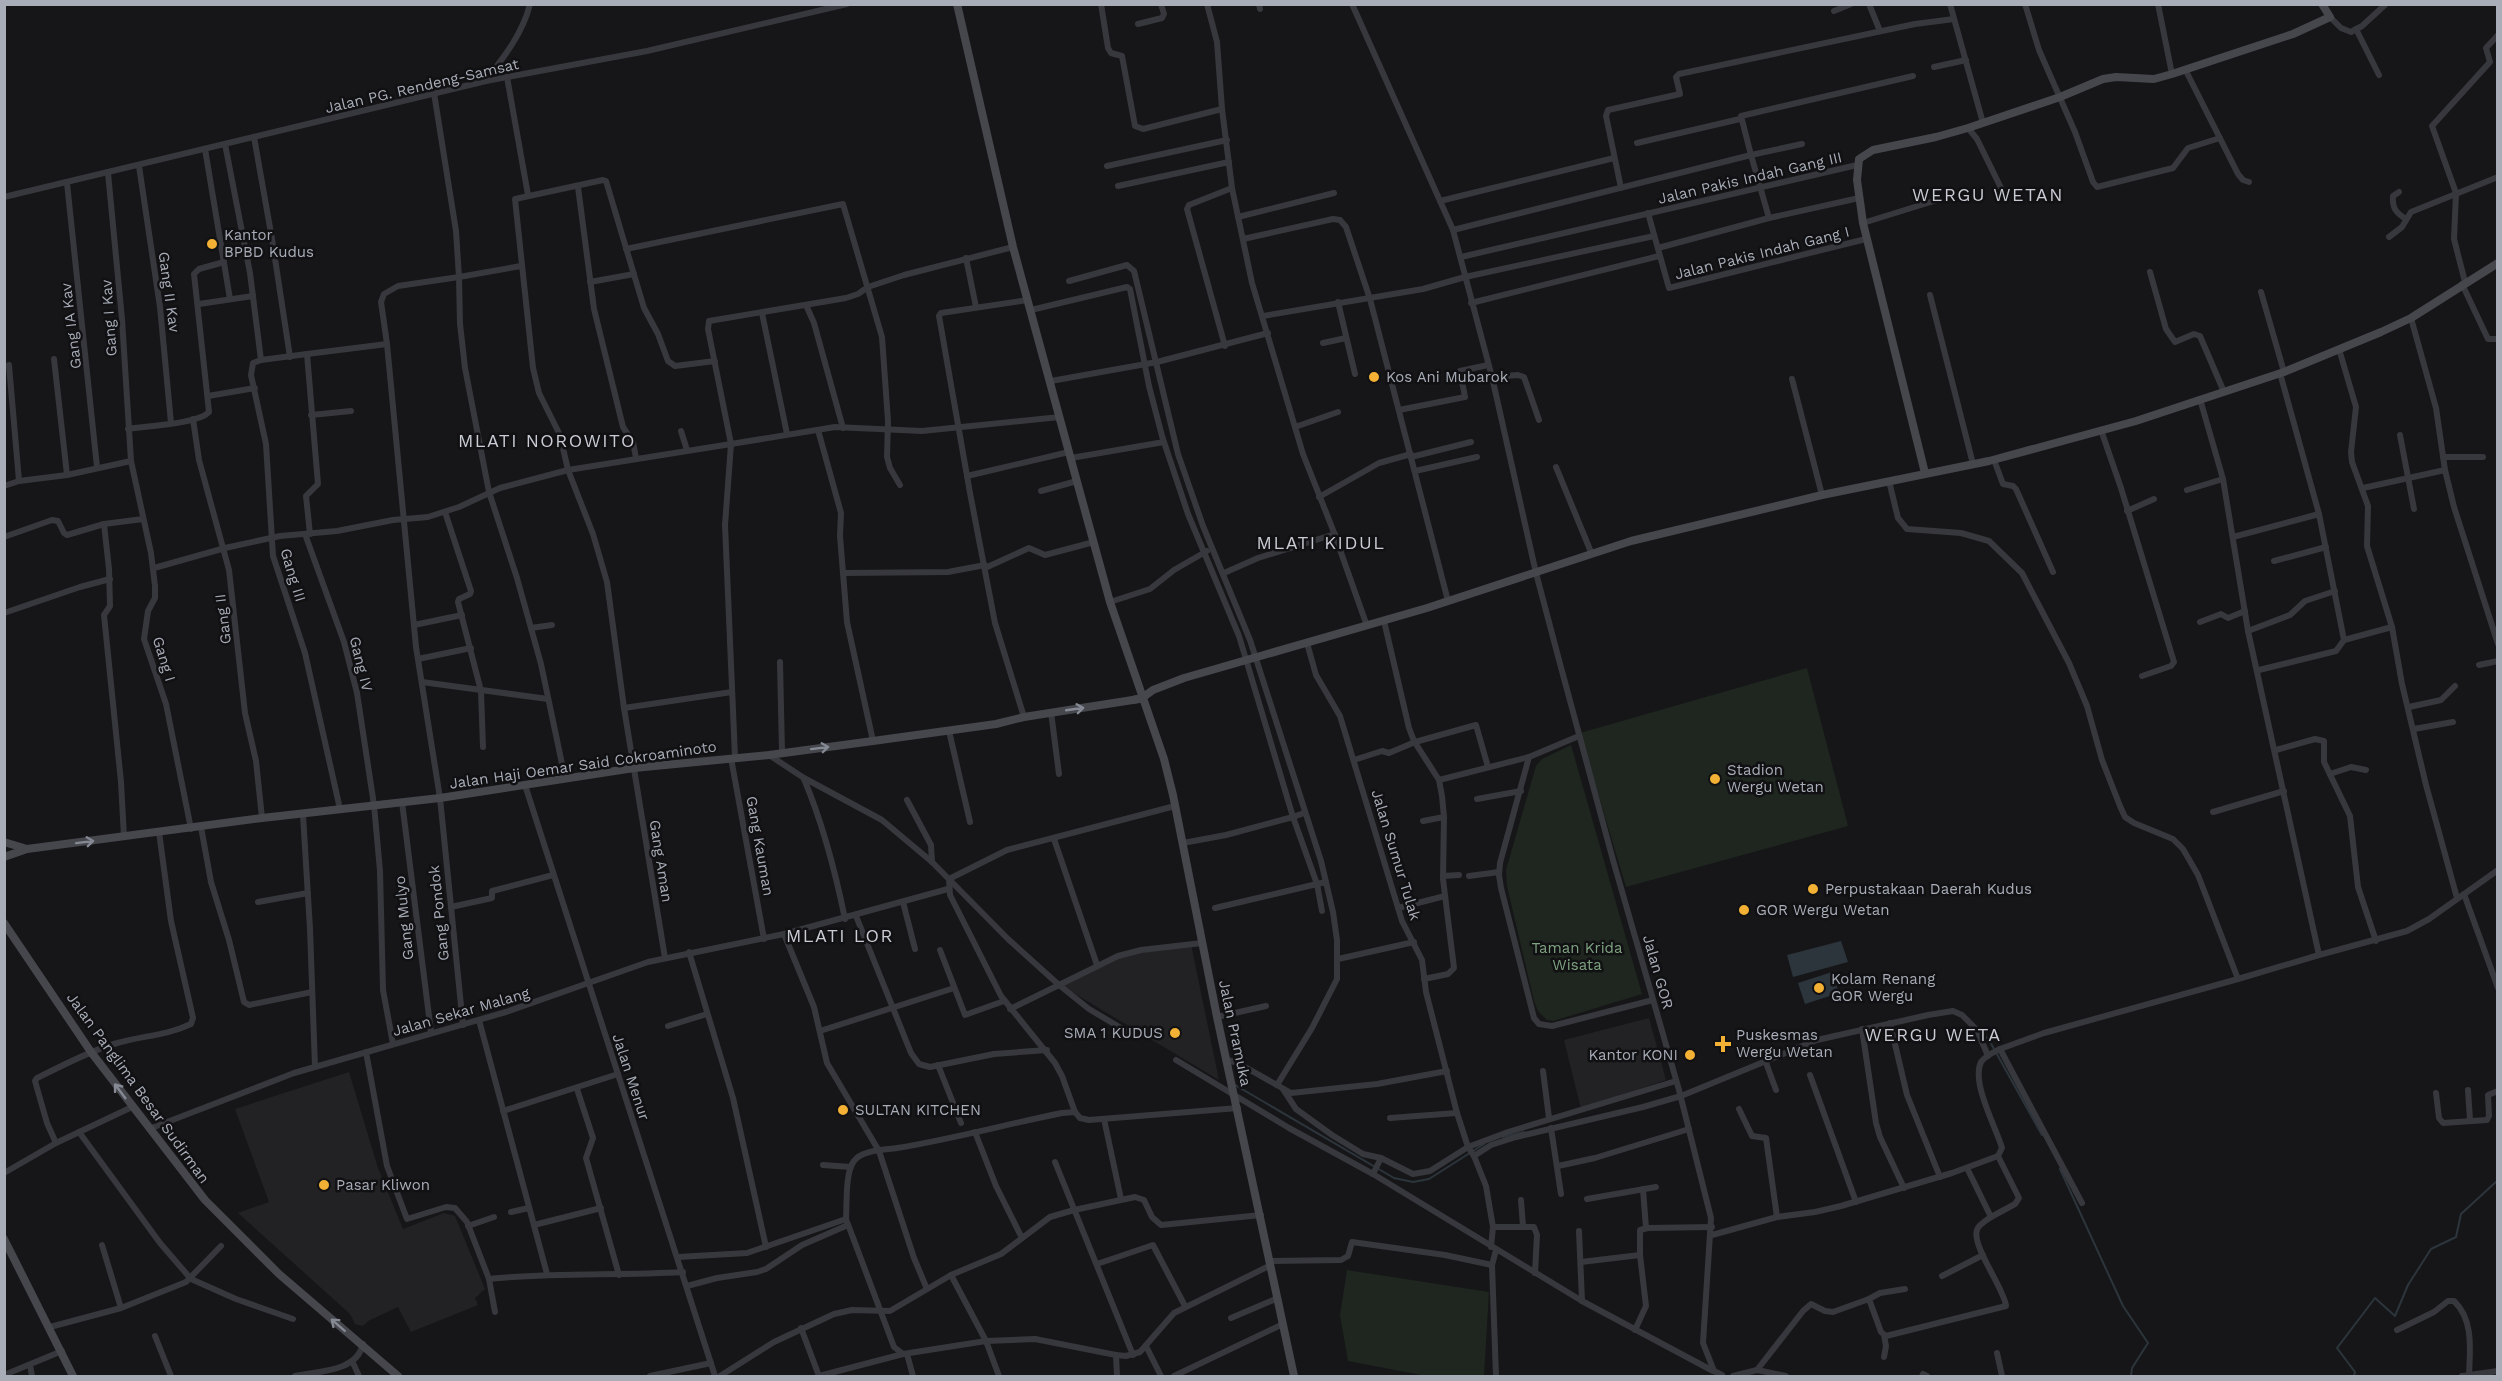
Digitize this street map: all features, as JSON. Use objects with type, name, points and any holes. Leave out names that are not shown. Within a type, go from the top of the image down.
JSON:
[{"type":"street","points":[[486,81],[510,48],[527,19],[530,4]]},
{"type":"street","name":"Jalan PG. Rendeng-Samsat","points":[[4,197],[486,81],[647,51],[847,4]]},
{"type":"street","name":"Jalan Pramuka","points":[[957,4],[1013,247],[1110,602],[1137,699],[1164,759],[1294,1377]]},
{"type":"street","points":[[1101,4],[1108,48],[1111,53],[1122,56],[1133,122],[1138,129],[1222,109]]},
{"type":"street","points":[[1138,24],[1161,19],[1164,14],[1161,4]]},
{"type":"street","points":[[1207,4],[1217,42],[1222,109],[1232,188],[1252,284],[1304,457],[1335,534],[1366,626]]},
{"type":"street","name":"Jalan GOR","points":[[1352,4],[1453,230],[1461,257],[1471,303],[1492,377],[1536,573],[1579,736],[1680,1093],[1712,1227],[1703,1343],[1714,1371]]},
{"type":"street","points":[[1834,10],[1851,4]]},
{"type":"street","points":[[1869,4],[1880,31]]},
{"type":"street","points":[[1950,4],[1983,123]]},
{"type":"street","points":[[2025,4],[2038,50],[2097,187],[2173,168],[2188,148],[2220,138]]},
{"type":"street","points":[[2158,4],[2172,74]]},
{"type":"street","points":[[2322,4],[2341,28],[2350,32],[2386,4]]},
{"type":"street","points":[[1924,473],[1866,239],[1859,198],[1857,165],[1859,159],[1873,150],[1968,128],[2060,97],[2103,79],[2116,77],[2154,79],[2172,74],[2293,34],[2330,16]]},
{"type":"street","points":[[1621,188],[1606,111],[1680,94],[1676,77],[1679,74],[1915,24],[1954,19]]},
{"type":"street","points":[[2356,29],[2379,75]]},
{"type":"street","points":[[2498,35],[2486,48],[2490,62],[2432,126],[2456,193],[2454,239],[2464,283],[2487,339],[2498,339]]},
{"type":"street","points":[[1934,67],[1966,60]]},
{"type":"street","points":[[2185,69],[2241,178],[2249,182]]},
{"type":"street","points":[[1637,142],[1913,76]]},
{"type":"street","points":[[507,77],[528,195],[578,187],[603,180],[606,182],[649,319],[671,365],[715,362]]},
{"type":"street","points":[[434,93],[455,221],[460,324],[465,368],[489,492],[531,628],[565,778]]},
{"type":"street","points":[[1740,118],[1769,218]]},
{"type":"street","points":[[1968,128],[1977,139],[2003,192]]},
{"type":"street","points":[[254,137],[290,357]]},
{"type":"street","points":[[1107,166],[1227,140]]},
{"type":"street","points":[[225,144],[253,296],[261,360],[387,344]]},
{"type":"street","points":[[1453,230],[1802,144]]},
{"type":"street","points":[[205,149],[230,299]]},
{"type":"street","points":[[1440,201],[1614,158]]},
{"type":"street","points":[[1118,186],[1229,162]]},
{"type":"street","name":"Jalan Pakis Indah Gang III","points":[[1461,257],[1857,165]]},
{"type":"street","name":"Gang II Kav","points":[[139,166],[160,307],[171,423]]},
{"type":"street","name":"Gang I Kav","points":[[108,173],[122,319],[131,461]]},
{"type":"street","points":[[2389,237],[2411,212],[2498,177]]},
{"type":"street","name":"Gang IA Kav","points":[[67,183],[97,467]]},
{"type":"street","points":[[578,187],[594,309],[623,427],[633,442],[636,458]]},
{"type":"street","points":[[1225,346],[1187,209],[1189,205],[1232,188]]},
{"type":"street","points":[[2398,192],[2393,196],[2393,207],[2406,219]]},
{"type":"street","points":[[1238,217],[1334,193]]},
{"type":"street","name":"Gang Aman","points":[[528,195],[515,199],[533,368],[539,393],[560,435],[568,470],[593,534],[607,582],[624,708],[665,958]]},
{"type":"street","points":[[1658,248],[1769,218],[1859,198]]},
{"type":"street","points":[[1863,223],[1937,200]]},
{"type":"street","points":[[626,249],[842,203],[883,345],[888,464],[900,485]]},
{"type":"street","name":"Jalan Pakis Indah Gang I","points":[[1648,213],[1668,286],[1671,288],[1866,239]]},
{"type":"street","points":[[1243,239],[1340,220],[1346,227],[1370,298],[1448,601]]},
{"type":"street","points":[[1263,316],[1423,288],[1654,236]]},
{"type":"street","points":[[787,434],[762,313],[846,298],[868,287],[966,258],[1013,247]]},
{"type":"street","points":[[1471,303],[1659,256]]},
{"type":"street","points":[[966,258],[976,307]]},
{"type":"street","points":[[128,429],[193,419],[205,416],[209,412],[195,272],[199,268],[224,262]]},
{"type":"street","name":"Jalan Haji Oemar Said Cokroaminoto","points":[[27,849],[262,818],[440,798],[634,768],[769,755],[873,741],[1137,699],[1184,678],[1384,621],[1536,573],[1591,552],[1822,495],[1994,460],[2224,392],[2282,372],[2411,318],[2498,263]]},
{"type":"street","points":[[459,277],[521,266]]},
{"type":"street","points":[[1069,280],[1109,268],[1131,266],[1164,442],[1188,514],[1224,573],[1299,815],[1333,912],[1338,959],[1337,979],[1331,994],[1278,1086]]},
{"type":"street","points":[[2150,272],[2172,338],[2179,341],[2194,334],[2200,336],[2224,392]]},
{"type":"street","points":[[590,282],[634,274]]},
{"type":"street","name":"Gang Pondok","points":[[459,277],[398,286],[384,294],[381,302],[418,659],[440,798],[462,1025]]},
{"type":"street","points":[[1031,310],[1128,287],[1131,292],[1208,550],[1251,659],[1321,883],[1322,911]]},
{"type":"street","points":[[2261,292],[2319,514],[2344,640]]},
{"type":"street","points":[[1930,295],[1973,464]]},
{"type":"street","points":[[199,304],[253,296]]},
{"type":"street","points":[[1024,717],[995,623],[970,496],[939,316],[941,313],[1028,300]]},
{"type":"street","points":[[1338,302],[1355,374]]},
{"type":"street","points":[[806,305],[814,323],[843,428]]},
{"type":"street","name":"Gang Kauman","points":[[762,313],[708,322],[731,444],[725,525],[733,757],[764,939]]},
{"type":"street","points":[[2411,318],[2436,408],[2445,470],[2454,507],[2498,644]]},
{"type":"street","points":[[1051,381],[1151,363],[1225,346],[1268,333]]},
{"type":"street","points":[[1323,342],[1346,338]]},
{"type":"street","points":[[2339,349],[2355,399],[2356,414],[2351,452],[2352,462],[2368,506],[2367,546],[2392,627],[2426,785],[2457,898]]},
{"type":"street","name":"Gang IV","points":[[307,354],[318,484],[306,496],[308,534],[352,668],[374,805],[380,871],[383,990],[393,1044]]},
{"type":"street","points":[[54,358],[67,475]]},
{"type":"street","name":"Gang III","points":[[261,360],[250,367],[266,444],[271,538],[276,570],[287,596],[305,653],[332,765],[340,810]]},
{"type":"street","points":[[9,365],[19,481]]},
{"type":"street","points":[[1399,411],[1465,397],[1460,371],[1488,365]]},
{"type":"street","points":[[1492,377],[1518,375],[1524,377],[1539,420]]},
{"type":"street","points":[[1792,379],[1822,495]]},
{"type":"street","points":[[208,396],[255,388]]},
{"type":"street","points":[[2200,399],[2223,479],[2248,631],[2259,670],[2319,955]]},
{"type":"street","points":[[311,416],[351,411]]},
{"type":"street","points":[[1295,427],[1338,412]]},
{"type":"street","points":[[154,568],[271,538],[337,531],[402,519],[428,517],[445,512],[489,492],[568,470],[636,458],[818,430],[843,428],[922,431],[1060,417]]},
{"type":"street","name":"Gang II","points":[[193,419],[199,460],[225,548],[245,713],[255,761],[262,818]]},
{"type":"street","points":[[818,430],[842,513],[840,536],[847,622],[873,741]]},
{"type":"street","points":[[2101,430],[2174,662],[2171,666],[2142,676]]},
{"type":"street","points":[[681,431],[687,450]]},
{"type":"street","points":[[2400,435],[2414,509]]},
{"type":"street","points":[[1319,497],[1379,463],[1471,441]]},
{"type":"street","points":[[967,476],[1046,459],[1164,442]]},
{"type":"street","points":[[1415,471],[1477,457]]},
{"type":"street","points":[[2443,457],[2483,457]]},
{"type":"street","points":[[1994,460],[2002,483],[2016,489],[2052,572]]},
{"type":"street","points":[[4,486],[19,481],[67,475],[131,461]]},
{"type":"street","name":"Gang I","points":[[131,461],[154,568],[155,598],[148,611],[144,639],[166,704],[190,829]]},
{"type":"street","points":[[1556,467],[1591,552]]},
{"type":"street","points":[[2363,488],[2445,470]]},
{"type":"street","points":[[2187,490],[2223,479]]},
{"type":"street","points":[[1041,490],[1077,481]]},
{"type":"street","points":[[1889,481],[1898,518],[1907,529],[1961,533],[1989,541],[2022,573],[2069,663],[2086,706],[2102,760],[2125,817],[2134,824],[2173,839],[2183,849],[2198,875],[2238,979]]},
{"type":"street","points":[[2127,511],[2154,499]]},
{"type":"street","points":[[445,512],[471,591],[470,594],[458,600],[481,691],[483,747]]},
{"type":"street","points":[[2233,537],[2319,514]]},
{"type":"street","points":[[4,537],[52,520],[58,522],[67,535],[104,524],[143,519]]},
{"type":"street","points":[[104,524],[110,579],[110,606],[104,615],[122,782],[124,837]]},
{"type":"street","points":[[1224,573],[1258,558],[1335,534]]},
{"type":"street","points":[[843,573],[948,572],[985,566],[1029,548],[1045,555],[1094,542]]},
{"type":"street","points":[[2274,561],[2326,547]]},
{"type":"street","points":[[1110,602],[1156,586],[1174,570],[1208,550]]},
{"type":"street","points":[[4,613],[110,579]]},
{"type":"street","points":[[2248,631],[2290,615],[2305,602],[2335,591]]},
{"type":"street","points":[[2200,622],[2222,614],[2228,618],[2245,611]]},
{"type":"street","points":[[414,625],[462,615]]},
{"type":"street","points":[[1384,621],[1409,728],[1439,780],[1444,817],[1443,876],[1454,968],[1448,974],[1424,979]]},
{"type":"street","points":[[531,628],[552,625]]},
{"type":"street","points":[[2259,670],[2336,651],[2344,640],[2392,627]]},
{"type":"street","name":"Jalan Sumur Tulak","points":[[1306,643],[1316,675],[1340,716],[1402,921],[1422,960],[1424,979],[1457,1113],[1470,1152],[1486,1186],[1493,1227],[1496,1377]]},
{"type":"street","points":[[418,659],[471,648]]},
{"type":"street","points":[[2479,665],[2498,661]]},
{"type":"street","points":[[780,662],[782,752]]},
{"type":"street","points":[[422,682],[548,699]]},
{"type":"street","points":[[2409,707],[2441,700],[2455,686]]},
{"type":"street","points":[[624,708],[732,692]]},
{"type":"street","points":[[1051,712],[1059,774]]},
{"type":"street","points":[[2414,729],[2453,722]]},
{"type":"street","points":[[1354,760],[1382,751],[1389,753],[1415,742],[1477,725],[1488,767]]},
{"type":"street","points":[[949,730],[970,822]]},
{"type":"street","points":[[1439,780],[1529,757],[1579,736]]},
{"type":"street","points":[[2276,750],[2320,739],[2324,741],[2324,762],[2350,816],[2358,887],[2376,941]]},
{"type":"street","points":[[769,755],[804,778],[882,820],[932,862],[1008,939],[1059,985],[1089,1009],[1126,1031]]},
{"type":"street","points":[[1529,757],[1499,872],[1501,888],[1532,1007],[1539,1024],[1552,1026],[1653,1000]]},
{"type":"street","points":[[2330,774],[2351,767],[2366,770]]},
{"type":"street","points":[[804,778],[817,809],[831,855],[845,919]]},
{"type":"street","name":"Jalan Menur","points":[[525,785],[715,1377]]},
{"type":"street","points":[[1477,799],[1521,791]]},
{"type":"street","points":[[2213,812],[2284,791]]},
{"type":"street","points":[[907,800],[931,845],[932,862]]},
{"type":"street","name":"Gang Mulyo","points":[[402,802],[431,1032]]},
{"type":"street","points":[[949,879],[995,855],[1027,844],[1054,839],[1175,806]]},
{"type":"street","points":[[303,815],[315,1067]]},
{"type":"street","points":[[1183,843],[1226,835],[1299,815]]},
{"type":"street","points":[[1423,821],[1444,817]]},
{"type":"street","points":[[201,827],[211,882],[229,940],[244,1002],[249,1005],[312,992]]},
{"type":"street","points":[[56,1143],[47,1123],[35,1080],[91,1052],[116,1043],[181,1029],[191,1024],[193,1018],[171,921],[159,832]]},
{"type":"street","points":[[1054,839],[1097,965]]},
{"type":"street","points":[[4,842],[27,849]]},
{"type":"street","points":[[4,857],[27,849]]},
{"type":"street","points":[[1712,1235],[1777,1217],[1815,1212],[1856,1202],[1940,1177],[1998,1156],[2002,1148],[1986,1105],[1980,1078],[1981,1063],[1999,1049],[2044,1034],[2407,931],[2498,870]]},
{"type":"street","points":[[1469,876],[1499,872]]},
{"type":"street","points":[[451,907],[492,898],[492,891],[553,875]]},
{"type":"street","points":[[1443,876],[1459,875]]},
{"type":"street","points":[[949,879],[948,889],[1005,1001],[1047,1050],[1062,1076],[1075,1112],[1085,1120],[1238,1108]]},
{"type":"street","points":[[1215,908],[1321,883]]},
{"type":"street","name":"Jalan Sekar Malang","points":[[149,1130],[294,1073],[479,1020],[588,985],[648,962],[689,952],[764,939],[845,919],[948,889]]},
{"type":"street","points":[[258,902],[308,892]]},
{"type":"street","points":[[2464,894],[2498,988]]},
{"type":"street","points":[[1398,908],[1445,896]]},
{"type":"street","points":[[903,902],[915,949]]},
{"type":"street","points":[[856,916],[914,1059],[924,1067],[994,1054],[1047,1050]]},
{"type":"street","name":"Jalan Panglima Besar Sudirman","points":[[4,923],[91,1052],[205,1200],[226,1224],[279,1274],[399,1377]]},
{"type":"street","points":[[784,934],[814,1007],[827,1063],[879,1151],[914,1258],[927,1289]]},
{"type":"street","points":[[1338,959],[1414,942]]},
{"type":"street","points":[[1010,1009],[1118,956],[1141,950],[1202,943]]},
{"type":"street","points":[[940,950],[965,1016],[1005,1001]]},
{"type":"street","points":[[689,952],[733,1098],[766,1247]]},
{"type":"street","points":[[820,1031],[892,1006],[954,988]]},
{"type":"street","points":[[1217,1017],[1266,1006]]},
{"type":"street","points":[[1470,1152],[1551,1128],[1643,1107],[1817,1040],[1928,1015],[1958,1012],[1977,1030],[1989,1055]]},
{"type":"street","points":[[668,1026],[707,1014]]},
{"type":"street","points":[[479,1020],[547,1274]]},
{"type":"street","points":[[1890,1023],[1907,1095],[1940,1177]]},
{"type":"street","points":[[1862,1029],[1876,1123],[1880,1137],[1904,1188]]},
{"type":"street","points":[[1999,1049],[2082,1203]]},
{"type":"street","points":[[366,1052],[387,1166],[406,1219],[446,1207],[454,1208],[461,1213],[489,1279],[495,1312]]},
{"type":"street","points":[[1176,1060],[1289,1128],[1374,1173],[1494,1249],[1582,1301],[1722,1376],[1729,1372],[1733,1376],[1757,1370],[1786,1377]]},
{"type":"street","points":[[1227,1060],[1238,1063],[1295,1093],[1377,1084],[1447,1071]]},
{"type":"street","points":[[1765,1060],[1776,1090]]},
{"type":"street","points":[[938,1065],[961,1123]]},
{"type":"street","points":[[1543,1071],[1549,1118]]},
{"type":"street","points":[[503,1111],[618,1074]]},
{"type":"street","points":[[1810,1075],[1856,1202]]},
{"type":"street","points":[[1278,1086],[1289,1102],[1304,1116],[1364,1154],[1413,1174],[1430,1171],[1549,1118],[1676,1081]]},
{"type":"street","points":[[577,1089],[593,1140],[586,1156],[619,1275]]},
{"type":"street","points":[[2468,1090],[2470,1120]]},
{"type":"street","points":[[2436,1093],[2441,1123],[2488,1119],[2488,1095],[2498,1091]]},
{"type":"street","points":[[4,1173],[56,1143],[132,1107]]},
{"type":"street","points":[[1739,1109],[1752,1136],[1766,1138],[1777,1217]]},
{"type":"street","points":[[913,1377],[905,1354],[894,1347],[879,1312],[847,1222],[847,1191],[854,1160],[879,1151],[1075,1112]]},
{"type":"street","points":[[1390,1118],[1457,1113]]},
{"type":"street","points":[[1104,1119],[1121,1199]]},
{"type":"street","points":[[1551,1128],[1561,1194]]},
{"type":"street","points":[[1558,1166],[1595,1158],[1689,1129]]},
{"type":"street","points":[[79,1132],[160,1243],[191,1279],[236,1299],[293,1319]]},
{"type":"street","points":[[975,1132],[992,1176],[1022,1238]]},
{"type":"street","points":[[1884,1335],[2006,1306],[2005,1298],[1983,1255],[1976,1230],[1990,1217],[2014,1204],[2019,1198],[1998,1156]]},
{"type":"street","points":[[1374,1173],[1381,1159]]},
{"type":"street","points":[[1056,1161],[1133,1355]]},
{"type":"street","points":[[823,1165],[851,1167]]},
{"type":"street","points":[[1967,1168],[1990,1217]]},
{"type":"street","points":[[1587,1199],[1656,1187]]},
{"type":"street","points":[[1643,1189],[1647,1228]]},
{"type":"street","points":[[720,1377],[774,1342],[834,1314],[852,1310],[890,1311],[951,1275],[1000,1254],[1040,1223],[1074,1210],[1121,1199],[1141,1198],[1152,1217],[1161,1225],[1261,1215]]},
{"type":"street","points":[[1521,1200],[1523,1226]]},
{"type":"street","points":[[511,1212],[529,1208]]},
{"type":"street","points":[[534,1225],[601,1208]]},
{"type":"street","points":[[468,1226],[494,1216]]},
{"type":"street","points":[[678,1257],[747,1253],[847,1222]]},
{"type":"street","points":[[687,1286],[766,1269],[802,1245],[847,1222]]},
{"type":"street","points":[[1493,1227],[1534,1227],[1537,1232],[1534,1273]]},
{"type":"street","points":[[1635,1330],[1646,1306],[1639,1234],[1643,1228],[1712,1227]]},
{"type":"street","points":[[1579,1231],[1582,1301]]},
{"type":"street","points":[[4,1239],[73,1377]]},
{"type":"street","points":[[801,1328],[819,1376],[905,1354],[986,1341],[1035,1339],[1116,1355],[1133,1355],[1140,1352],[1163,1324],[1185,1306],[1271,1263],[1341,1260],[1348,1256],[1352,1242],[1445,1255],[1492,1265]]},
{"type":"street","points":[[102,1245],[121,1308]]},
{"type":"street","points":[[1097,1264],[1153,1245],[1185,1306]]},
{"type":"street","points":[[50,1327],[121,1308],[191,1279],[220,1246]]},
{"type":"street","points":[[1581,1262],[1640,1255]]},
{"type":"street","points":[[1942,1276],[1983,1255]]},
{"type":"street","points":[[489,1279],[547,1274],[619,1275],[683,1272]]},
{"type":"street","points":[[951,1275],[986,1341],[999,1377]]},
{"type":"street","points":[[1757,1370],[1811,1304],[1833,1312],[1880,1293],[1905,1289]]},
{"type":"street","points":[[1231,1318],[1278,1298]]},
{"type":"street","points":[[1869,1299],[1884,1335],[1886,1346],[1884,1357]]},
{"type":"street","points":[[2397,1330],[2434,1312],[2448,1301],[2454,1301],[2462,1313],[2470,1335],[2465,1376],[2498,1371]]},
{"type":"street","points":[[1178,1376],[1283,1324]]},
{"type":"street","points":[[155,1336],[171,1377]]},
{"type":"street","points":[[295,1377],[353,1363],[361,1353],[363,1344]]},
{"type":"street","points":[[1146,1346],[1161,1377]]},
{"type":"street","points":[[4,1375],[62,1352]]},
{"type":"street","points":[[1997,1353],[2002,1377]]},
{"type":"street","points":[[1116,1355],[1117,1377]]},
{"type":"street","points":[[353,1363],[359,1377]]},
{"type":"street","points":[[650,1377],[711,1363]]},
{"type":"street","points":[[30,1365],[32,1377]]},
{"type":"street","points":[[1922,1377],[1923,1374],[1927,1377]]},
{"type":"shaded area","points":[[1841,941],[1848,962],[1793,977],[1787,955]]},
{"type":"shaded area","name":"SMA 1 KUDUS","points":[[1191,944],[1219,1080],[1062,986],[1114,960],[1134,953]]},
{"type":"shaded area","name":"Kolam Renang GOR Wergu","points":[[1832,972],[1839,993],[1805,1004],[1798,983]]},
{"type":"shaded area","points":[[1649,1018],[1666,1080],[1581,1109],[1564,1040]]},
{"type":"shaded area","name":"Pasar Kliwon","points":[[349,1072],[378,1168],[403,1229],[444,1213],[455,1216],[485,1289],[475,1298],[478,1305],[411,1332],[398,1307],[368,1321],[363,1326],[355,1324],[350,1314],[238,1213],[269,1202],[235,1109]]},
{"type":"green space","name":"Stadion Wergu Wetan","points":[[1807,668],[1848,826],[1626,887],[1580,733]]},
{"type":"green space","name":"Taman Krida Wisata","points":[[1571,745],[1642,994],[1553,1021],[1547,1020],[1538,1011],[1534,1001],[1507,886],[1506,870],[1536,766],[1542,759]]},
{"type":"green space","points":[[1347,1270],[1489,1292],[1484,1376],[1426,1376],[1348,1361],[1340,1315]]},
{"type":"waterway","points":[[1981,1032],[1989,1040],[2042,1135]]},
{"type":"waterway","points":[[1235,1085],[1394,1178],[1413,1182],[1429,1179],[1484,1144]]},
{"type":"waterway","points":[[1503,1137],[1524,1132]]},
{"type":"waterway","points":[[2060,1169],[2123,1306],[2148,1343],[2132,1368],[2131,1376]]},
{"type":"waterway","points":[[2354,1376],[2355,1372],[2337,1348],[2375,1298],[2395,1316],[2408,1285],[2431,1249],[2456,1237],[2461,1214],[2498,1180]]},
{"type":"place","name":"Kantor BPBD Kudus","points":[[212,244]]},
{"type":"place","name":"Kos Ani Mubarok","points":[[1374,377]]},
{"type":"place","name":"Stadion Wergu Wetan","points":[[1715,779]]},
{"type":"place","name":"Perpustakaan Daerah Kudus","points":[[1813,889]]},
{"type":"place","name":"GOR Wergu Wetan","points":[[1744,910]]},
{"type":"place","name":"Kolam Renang GOR Wergu","points":[[1819,988]]},
{"type":"place","name":"SMA 1 KUDUS","points":[[1175,1033]]},
{"type":"place","name":"Puskesmas Wergu Wetan","points":[[1723,1044]]},
{"type":"place","name":"Kantor KONI","points":[[1690,1055]]},
{"type":"place","name":"SULTAN KITCHEN","points":[[843,1110]]},
{"type":"place","name":"Pasar Kliwon","points":[[324,1185]]},
{"type":"district","name":"WERGU WETAN","points":[[1988,195]]},
{"type":"district","name":"MLATI NOROWITO","points":[[547,441]]},
{"type":"district","name":"MLATI KIDUL","points":[[1321,543]]},
{"type":"district","name":"MLATI LOR","points":[[840,936]]},
{"type":"district","name":"WERGU WETA","points":[[1933,1035]]}]
